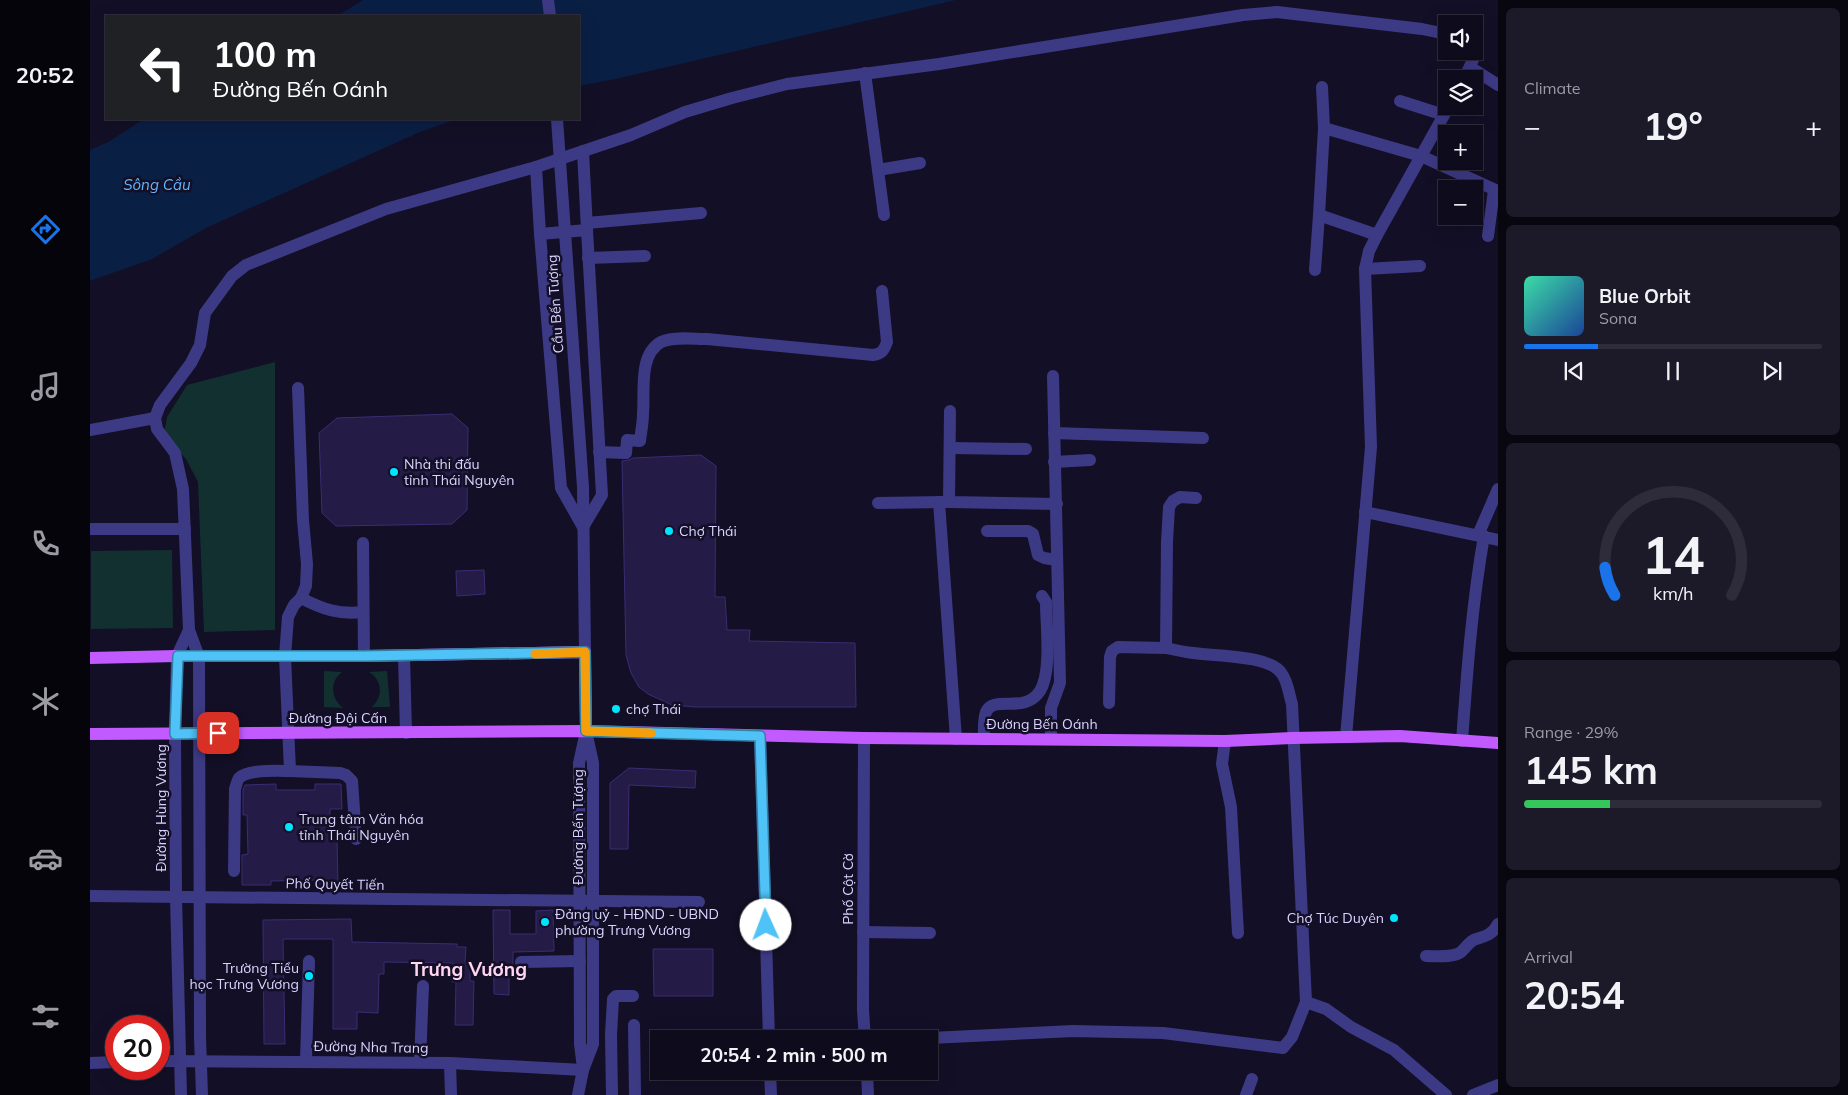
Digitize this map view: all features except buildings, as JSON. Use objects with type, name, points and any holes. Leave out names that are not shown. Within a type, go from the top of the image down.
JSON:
[{"type":"main road","points":[[90,658],[404,656],[585,652]]},
{"type":"main road","name":"Đường Bến Tượng","points":[[585,652],[586,731]]},
{"type":"main road","name":"Đường Bến Oánh","points":[[586,731],[864,738],[1225,741],[1400,736],[1498,743]]},
{"type":"main road","name":"Đường Đội Cấn","points":[[90,734],[586,731]]},
{"type":"street","points":[[548,0],[550,15]]},
{"type":"street","points":[[202,1095],[200,1037],[201,733],[199,657],[188,630],[183,489],[175,453],[157,429],[154,418],[160,405],[192,363],[200,345],[205,313],[232,276],[246,265],[386,209],[536,167],[631,135],[685,112],[787,84],[948,63],[1243,15],[1277,12],[1438,32]]},
{"type":"street","points":[[865,73],[884,216]]},
{"type":"street","points":[[1483,79],[1498,85]]},
{"type":"street","points":[[1314,270],[1324,128],[1322,87]]},
{"type":"street","points":[[1400,101],[1438,109]]},
{"type":"street","points":[[1346,737],[1370,447],[1365,269],[1377,235],[1444,115]]},
{"type":"street","name":"Cầu Bến Tượng","points":[[557,120],[583,487]]},
{"type":"street","points":[[1324,128],[1421,156],[1496,190],[1488,236]]},
{"type":"street","points":[[536,167],[561,488],[583,527],[602,495],[583,151]]},
{"type":"street","points":[[878,170],[920,163]]},
{"type":"street","points":[[540,234],[587,226],[701,213]]},
{"type":"street","points":[[1319,215],[1377,235]]},
{"type":"street","points":[[588,258],[645,256]]},
{"type":"street","points":[[1365,269],[1420,266]]},
{"type":"street","points":[[599,452],[626,453],[627,440],[640,440],[644,414],[644,380],[648,360],[653,349],[662,342],[682,339],[707,339],[873,355],[880,354],[887,342],[882,291]]},
{"type":"street","points":[[1051,739],[1052,703],[1060,683],[1057,504],[1052,376]]},
{"type":"street","points":[[290,770],[285,656],[288,617],[294,605],[302,598],[306,586],[307,564],[303,520],[298,388]]},
{"type":"street","points":[[950,411],[950,448],[944,502],[956,739]]},
{"type":"street","points":[[90,430],[154,418]]},
{"type":"street","points":[[1054,433],[1203,438]]},
{"type":"street","points":[[950,448],[1026,449]]},
{"type":"street","points":[[1054,462],[1090,460]]},
{"type":"street","name":"Đường Bến Tượng","points":[[583,487],[585,652]]},
{"type":"street","points":[[1462,741],[1468,657],[1481,536],[1498,490]]},
{"type":"street","points":[[1166,648],[1169,507],[1173,501],[1180,497],[1196,498]]},
{"type":"street","points":[[878,504],[944,502],[1057,504]]},
{"type":"street","points":[[1365,512],[1498,540]]},
{"type":"street","points":[[90,529],[185,529]]},
{"type":"street","points":[[987,531],[1028,531],[1033,534],[1038,554],[1044,558],[1057,560]]},
{"type":"street","points":[[363,544],[364,656]]},
{"type":"street","points":[[984,739],[986,713],[990,706],[1027,703],[1034,699],[1043,683],[1047,665],[1046,602],[1042,596]]},
{"type":"street","points":[[302,598],[332,612],[349,614],[363,612]]},
{"type":"street","name":"Đường Hùng Vương","points":[[181,1095],[176,897],[175,734],[178,656],[188,630]]},
{"type":"street","points":[[938,1038],[1073,1031],[1134,1032],[1163,1033],[1283,1048],[1292,1037],[1306,1002],[1292,738],[1292,704],[1282,674],[1265,663],[1244,658],[1193,653],[1166,648],[1118,647],[1112,651],[1110,658],[1109,703]]},
{"type":"street","points":[[404,656],[406,733]]},
{"type":"street","name":"Đường Bến Tượng","points":[[583,1070],[580,1044],[579,763],[586,731]]},
{"type":"street","name":"Đường Bến Tượng","points":[[578,1095],[583,1070],[593,1044],[593,763],[586,731]]},
{"type":"street","points":[[760,736],[769,1030]]},
{"type":"street","name":"Phố Cột Cờ","points":[[864,738],[863,932],[865,1030]]},
{"type":"street","points":[[1225,741],[1222,764],[1231,807],[1238,933]]},
{"type":"street","points":[[234,871],[235,789],[239,778],[246,774],[290,770],[346,775],[352,781],[356,839]]},
{"type":"street","name":"Phố Quyết Tiến","points":[[90,896],[699,902]]},
{"type":"street","points":[[1426,956],[1456,955],[1463,951],[1471,942],[1495,931],[1498,924]]},
{"type":"street","points":[[863,932],[930,933]]},
{"type":"street","points":[[306,1061],[309,961]]},
{"type":"street","points":[[520,962],[580,961]]},
{"type":"street","points":[[420,1062],[423,986]]},
{"type":"street","points":[[612,1095],[611,1035],[613,999],[620,995],[632,996]]},
{"type":"street","points":[[1306,1002],[1326,1009],[1351,1027],[1394,1050],[1446,1095]]},
{"type":"street","points":[[634,1025],[635,1095]]},
{"type":"street","name":"Đường Nha Trang","points":[[170,1061],[420,1062],[583,1070]]},
{"type":"street","points":[[90,1063],[105,1062]]},
{"type":"street","points":[[450,1063],[451,1095]]},
{"type":"street","points":[[1246,1095],[1252,1079]]},
{"type":"street","points":[[770,1080],[771,1095]]},
{"type":"street","points":[[867,1080],[868,1095]]},
{"type":"street","points":[[1474,1095],[1498,1085]]},
{"type":"green space","points":[[275,362],[275,630],[204,632],[198,482],[186,459],[171,443],[165,429],[167,417],[187,385]]},
{"type":"green space","points":[[172,550],[173,628],[91,629],[91,551]]},
{"type":"green space","points":[[324,671],[342,672],[335,680],[333,690],[336,700],[343,708],[324,707]]},
{"type":"green space","points":[[387,671],[390,707],[372,707],[376,703],[380,688],[377,679],[369,672]]},
{"type":"water","points":[[363,0],[956,0],[580,86],[580,15],[339,15]]},
{"type":"water","name":"Sông Cầu","points":[[142,120],[454,120],[420,132],[208,227],[152,259],[90,281],[90,150],[108,142]]},
{"type":"slow traffic","points":[[535,654],[585,652],[586,731],[651,733]]},
{"type":"place","name":"Nhà thi đấu tỉnh Thái Nguyên","points":[[394,472]]},
{"type":"place","name":"Chợ Thái","points":[[669,531]]},
{"type":"place","name":"chợ Thái","points":[[616,709]]},
{"type":"place","name":"Trung tâm Văn hóa tỉnh Thái Nguyên","points":[[289,827]]},
{"type":"place","name":"Chợ Túc Duyên","points":[[1394,918]]},
{"type":"place","name":"Đảng uỷ - HĐND - UBND phường Trưng Vương","points":[[545,922]]},
{"type":"place","name":"Trường Tiểu học Trưng Vương","points":[[309,976]]},
{"type":"district","name":"Trưng Vương","points":[[469,969]]},
{"type":"route","points":[[218,733],[175,734],[178,656],[404,656],[569,654],[585,652],[586,731],[760,736],[766,925]]}]
